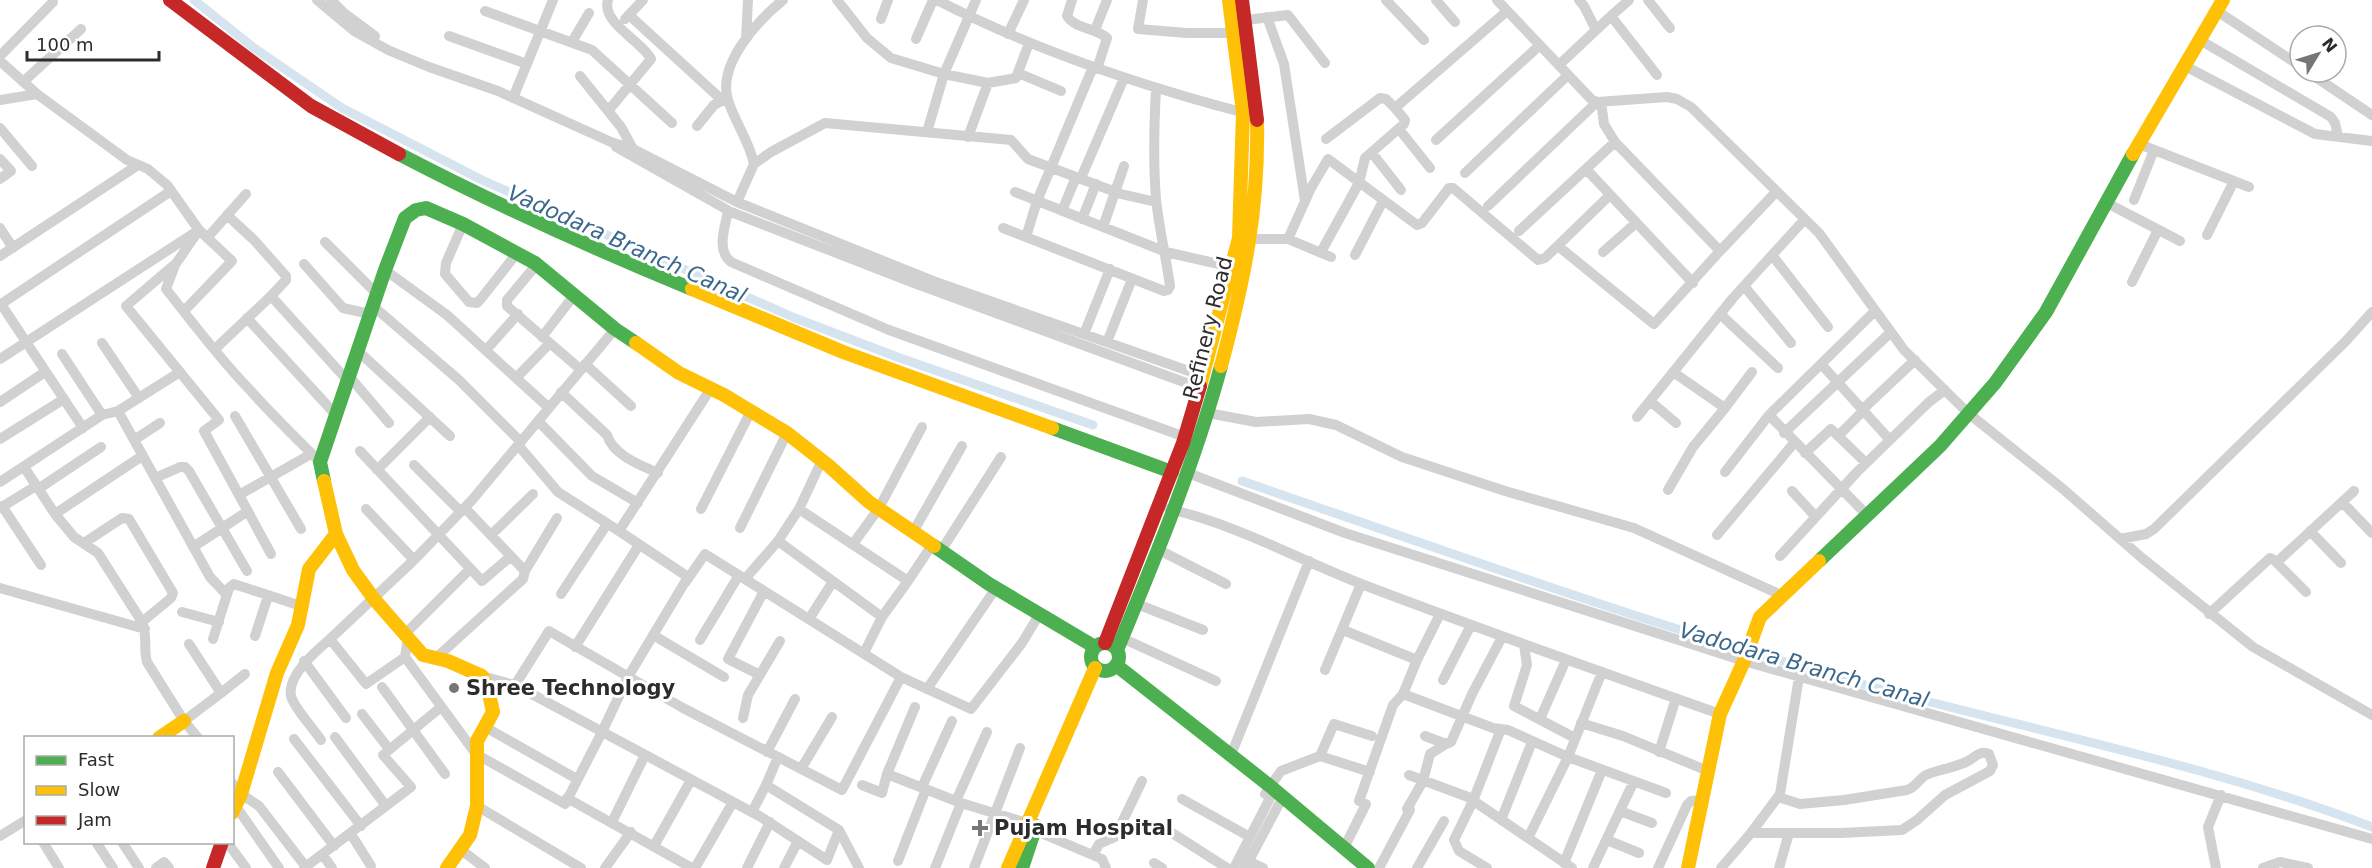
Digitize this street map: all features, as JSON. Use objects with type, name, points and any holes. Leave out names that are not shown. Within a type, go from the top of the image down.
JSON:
[{"type":"street","points":[[170,0],[311,106],[480,196],[611,255],[843,352],[1172,472]]},
{"type":"street","points":[[318,0],[354,31],[382,46],[429,68],[513,98],[611,142],[633,149],[737,202],[933,281],[1107,342],[1202,382]]},
{"type":"street","points":[[331,0],[374,36],[382,46]]},
{"type":"street","points":[[513,98],[553,0]]},
{"type":"street","points":[[608,0],[606,5],[611,19],[651,59],[608,111]]},
{"type":"street","points":[[618,26],[643,0]]},
{"type":"street","points":[[746,39],[748,0]]},
{"type":"street","points":[[697,126],[724,99],[734,58],[746,39],[753,29],[783,0]]},
{"type":"street","points":[[837,0],[867,38],[891,58],[944,74],[988,83],[1016,78],[1029,44]]},
{"type":"street","points":[[881,19],[888,0]]},
{"type":"street","points":[[916,39],[935,0],[1029,44],[1095,68],[1156,89],[1250,114]]},
{"type":"street","points":[[927,132],[944,74],[976,0]]},
{"type":"street","points":[[1008,34],[1024,0]]},
{"type":"street","points":[[1026,237],[1037,201],[1107,40],[1095,30],[1068,19],[1067,12],[1072,0]]},
{"type":"street","points":[[1095,30],[1107,0]]},
{"type":"street","points":[[1143,0],[1138,29],[1187,33],[1233,33]]},
{"type":"street","name":"Refinery Road","points":[[1110,645],[1192,417],[1238,259],[1251,239],[1258,167],[1229,0]]},
{"type":"street","name":"Refinery Road","points":[[1110,645],[1137,604],[1175,510],[1207,417],[1238,303],[1238,259],[1250,114],[1242,0]]},
{"type":"street","points":[[1386,0],[1425,40]]},
{"type":"street","points":[[1436,0],[1455,22]]},
{"type":"street","points":[[1497,0],[1592,100],[1599,102],[1666,97],[1677,99],[1691,107],[1819,233],[1891,332],[1968,414],[2063,489],[2210,614],[2253,647],[2372,715]]},
{"type":"street","points":[[1579,0],[1596,30]]},
{"type":"street","points":[[1559,65],[1629,0]]},
{"type":"street","points":[[1648,0],[1670,28]]},
{"type":"street","points":[[0,56],[52,2]]},
{"type":"street","points":[[1688,868],[1720,714],[1745,659],[1760,617],[1940,446],[1995,383],[2046,312],[2105,202],[2220,5],[2288,57]]},
{"type":"street","points":[[1395,108],[1507,11]]},
{"type":"street","points":[[484,12],[572,42],[597,53],[672,123]]},
{"type":"street","points":[[572,42],[589,14]]},
{"type":"street","points":[[629,15],[724,99],[751,147],[754,164]]},
{"type":"street","points":[[1245,20],[1285,15],[1290,17],[1325,63]]},
{"type":"street","points":[[1611,16],[1657,75]]},
{"type":"street","points":[[1267,17],[1284,64],[1305,201]]},
{"type":"street","points":[[23,82],[81,29]]},
{"type":"street","points":[[449,36],[527,64]]},
{"type":"street","points":[[2200,40],[2331,117],[2338,136]]},
{"type":"street","points":[[1436,140],[1540,45]]},
{"type":"street","points":[[0,62],[37,94],[127,160],[148,169],[167,184],[203,234],[232,261],[184,311]]},
{"type":"street","points":[[2185,66],[2315,134],[2372,141]]},
{"type":"street","points":[[1018,73],[1060,91]]},
{"type":"street","points":[[1465,173],[1568,75]]},
{"type":"street","points":[[580,76],[626,133],[633,149]]},
{"type":"street","points":[[1062,211],[1124,78]]},
{"type":"street","points":[[968,137],[988,83]]},
{"type":"street","points":[[2326,84],[2372,115]]},
{"type":"street","points":[[1003,228],[1132,279],[1164,291],[1168,290],[1170,286],[1166,252],[1156,202],[1154,144],[1156,89]]},
{"type":"street","points":[[0,100],[37,94]]},
{"type":"street","points":[[1251,239],[1288,239],[1326,255],[1359,183],[1365,158],[1399,129],[1405,120],[1384,98],[1380,98],[1326,139]]},
{"type":"street","points":[[1599,102],[1604,124],[1615,142],[1720,250]]},
{"type":"street","points":[[1488,206],[1599,102]]},
{"type":"street","points":[[737,202],[754,164],[771,152],[825,123],[1011,140],[1028,159],[1114,191],[1156,202]]},
{"type":"street","points":[[0,128],[32,166]]},
{"type":"street","points":[[1399,129],[1430,168]]},
{"type":"street","points":[[611,142],[622,152],[728,211],[914,283],[1202,382]]},
{"type":"street","points":[[1519,231],[1615,142]]},
{"type":"street","points":[[2139,144],[2249,187]]},
{"type":"street","points":[[2134,200],[2154,150]]},
{"type":"street","points":[[1372,153],[1401,190]]},
{"type":"street","points":[[0,159],[11,171],[0,179]]},
{"type":"street","points":[[1288,239],[1328,159],[1418,225],[1451,188],[1538,260],[1545,258],[1611,195]]},
{"type":"street","points":[[0,256],[138,165]]},
{"type":"street","points":[[1103,227],[1124,166]]},
{"type":"street","points":[[1586,169],[1693,283]]},
{"type":"street","points":[[2207,235],[2234,181]]},
{"type":"street","points":[[1082,219],[1096,184]]},
{"type":"street","points":[[83,428],[1,304],[171,191]]},
{"type":"street","points":[[1015,192],[1166,252],[1238,259]]},
{"type":"street","points":[[1558,246],[1653,324],[1776,192]]},
{"type":"street","points":[[0,359],[203,234],[227,215],[246,194]]},
{"type":"street","points":[[1355,255],[1383,201]]},
{"type":"street","points":[[2105,202],[2180,241]]},
{"type":"street","points":[[239,495],[270,477],[316,458],[336,415],[405,218],[416,210],[426,208],[463,224],[537,264],[615,328],[679,373],[711,388],[787,433],[879,508],[996,588],[1040,614],[1110,645],[1216,681]]},
{"type":"street","points":[[728,211],[722,246],[723,252],[732,262],[889,330],[1185,437]]},
{"type":"street","points":[[215,349],[286,279],[286,276],[254,240],[227,215]]},
{"type":"street","points":[[1637,417],[1720,314],[1804,220]]},
{"type":"street","points":[[1603,252],[1636,223]]},
{"type":"street","points":[[463,224],[446,263],[445,274],[469,302],[477,303],[480,300],[517,253]]},
{"type":"street","points":[[0,228],[13,248]]},
{"type":"street","points":[[2132,282],[2158,230]]},
{"type":"street","points":[[203,234],[175,265],[126,306],[219,420],[204,431],[271,554]]},
{"type":"street","points":[[325,242],[373,305],[459,380],[520,443],[558,492],[688,577],[685,583]]},
{"type":"street","points":[[1772,255],[1828,327]]},
{"type":"street","points":[[304,264],[343,308],[373,305]]},
{"type":"street","points":[[537,264],[506,302],[507,306],[545,340],[631,406]]},
{"type":"street","points":[[175,265],[166,290],[248,388],[316,458],[336,534],[353,570],[374,599],[423,655],[515,685],[770,822],[798,841],[824,864],[839,830]]},
{"type":"street","points":[[1084,334],[1110,269]]},
{"type":"street","points":[[385,270],[447,315],[549,408]]},
{"type":"street","points":[[1107,342],[1132,279]]},
{"type":"street","points":[[1744,286],[1791,343]]},
{"type":"street","points":[[516,378],[545,340],[575,294]]},
{"type":"street","points":[[271,296],[389,423]]},
{"type":"street","points":[[1725,472],[1769,415],[1875,311]]},
{"type":"street","points":[[2120,539],[2146,534],[2154,529],[2346,341],[2372,312]]},
{"type":"street","points":[[1720,314],[1778,368]]},
{"type":"street","points":[[486,351],[518,315]]},
{"type":"street","points":[[248,318],[336,415]]},
{"type":"street","points":[[321,740],[291,696],[292,688],[304,662],[374,599],[463,510],[615,328]]},
{"type":"street","points":[[1784,434],[1891,332]]},
{"type":"street","points":[[102,343],[140,398]]},
{"type":"street","points":[[358,351],[450,436]]},
{"type":"street","points":[[62,354],[102,415]]},
{"type":"street","points":[[1839,435],[1915,360]]},
{"type":"street","points":[[1822,365],[1890,440]]},
{"type":"street","points":[[0,402],[45,372]]},
{"type":"street","points":[[0,482],[102,415],[118,411],[180,372]]},
{"type":"street","points":[[1673,372],[1725,408]]},
{"type":"street","points":[[1668,490],[1693,447],[1752,372]]},
{"type":"street","points":[[619,531],[711,388]]},
{"type":"street","points":[[1780,556],[1841,488],[1929,402],[1945,390]]},
{"type":"street","points":[[561,392],[607,435],[610,445],[638,464],[658,473]]},
{"type":"street","points":[[0,439],[64,399]]},
{"type":"street","points":[[1650,401],[1676,423]]},
{"type":"street","points":[[118,411],[210,577],[227,595]]},
{"type":"street","points":[[701,509],[751,411]]},
{"type":"street","points":[[1769,415],[1784,434],[1867,515]]},
{"type":"street","points":[[235,416],[301,529]]},
{"type":"street","points":[[377,470],[429,417]]},
{"type":"street","points":[[1192,417],[1256,422],[1309,420],[1336,425],[1402,457],[1505,491],[1634,528],[1781,595]]},
{"type":"street","points":[[538,421],[592,476],[638,503]]},
{"type":"street","points":[[134,440],[160,423]]},
{"type":"street","points":[[852,544],[879,508],[922,427]]},
{"type":"street","points":[[1805,453],[1828,430],[1833,430],[1866,463]]},
{"type":"street","points":[[740,528],[787,433]]},
{"type":"street","points":[[1717,535],[1794,443]]},
{"type":"street","points":[[913,532],[962,446]]},
{"type":"street","points":[[41,565],[1,507],[101,447]]},
{"type":"street","points":[[360,451],[482,581],[511,556]]},
{"type":"street","points":[[55,514],[142,456]]},
{"type":"street","points":[[864,653],[882,617],[908,581],[937,548],[1001,457]]},
{"type":"street","points":[[700,640],[742,577],[778,541],[799,509],[822,460]]},
{"type":"street","points":[[414,465],[491,535],[525,571]]},
{"type":"street","points":[[24,467],[55,514],[74,537],[98,553],[144,625],[147,662],[184,721],[196,736]]},
{"type":"street","points":[[155,478],[184,467],[189,471],[247,571]]},
{"type":"street","points":[[1188,473],[1345,533],[1799,677],[2372,839]]},
{"type":"street","points":[[1792,491],[1815,516]]},
{"type":"street","points":[[2277,562],[2354,491]]},
{"type":"street","points":[[491,535],[532,494]]},
{"type":"street","points":[[2342,502],[2372,533]]},
{"type":"street","points":[[1159,507],[1246,533],[1361,584],[1524,645],[1720,714]]},
{"type":"street","points":[[366,509],[414,560]]},
{"type":"street","points":[[799,509],[908,581]]},
{"type":"street","points":[[193,547],[248,511]]},
{"type":"street","points":[[84,543],[122,518],[129,519],[173,592],[171,598],[144,625]]},
{"type":"street","points":[[436,658],[523,579],[525,571],[558,518]]},
{"type":"street","points":[[561,594],[607,524]]},
{"type":"street","points":[[2310,531],[2341,563]]},
{"type":"street","points":[[235,798],[277,673],[298,625],[309,569],[336,534]]},
{"type":"street","points":[[778,541],[832,583],[882,617]]},
{"type":"street","points":[[575,647],[639,544]]},
{"type":"street","points":[[1159,550],[1226,584]]},
{"type":"street","points":[[470,569],[407,636],[405,657],[476,754],[564,804],[628,677],[705,554],[901,677],[971,709],[1022,643],[1040,614]]},
{"type":"street","points":[[2210,614],[2270,558],[2277,562],[2306,592]]},
{"type":"street","points":[[1231,755],[1309,561]]},
{"type":"street","points":[[809,618],[832,583]]},
{"type":"street","points":[[213,639],[229,588],[234,584],[301,606]]},
{"type":"street","points":[[1326,670],[1361,584]]},
{"type":"street","points":[[0,588],[144,625]]},
{"type":"street","points":[[927,689],[996,588]]},
{"type":"street","points":[[760,675],[728,659],[764,591]]},
{"type":"street","points":[[255,636],[268,596]]},
{"type":"street","points":[[1137,604],[1203,630]]},
{"type":"street","points":[[182,612],[219,622]]},
{"type":"street","points":[[1344,848],[1363,802],[1370,772],[1393,705],[1403,694],[1440,614]]},
{"type":"street","points":[[1443,680],[1471,625]]},
{"type":"street","points":[[1343,630],[1417,660]]},
{"type":"street","points":[[515,685],[549,631],[628,677],[842,790],[901,677]]},
{"type":"street","points":[[653,635],[724,677]]},
{"type":"street","points":[[1379,868],[1423,781],[1430,754],[1451,742],[1472,694],[1502,637]]},
{"type":"street","points":[[330,639],[366,684],[405,657]]},
{"type":"street","points":[[743,718],[747,699],[780,641]]},
{"type":"street","points":[[189,645],[221,693]]},
{"type":"street","points":[[1008,868],[1032,826],[1106,669],[1119,659],[1110,645]]},
{"type":"street","points":[[1110,645],[1090,659],[1231,755],[1271,796],[1356,868]]},
{"type":"street","points":[[1524,645],[1527,665],[1513,704],[1575,738]]},
{"type":"street","points":[[1540,720],[1566,660]]},
{"type":"street","points":[[304,662],[346,718]]},
{"type":"street","points":[[1106,669],[1368,868]]},
{"type":"street","points":[[1528,838],[1568,757],[1602,672]]},
{"type":"street","points":[[162,736],[245,674]]},
{"type":"street","points":[[447,868],[470,835],[477,806],[477,741],[493,712],[488,689],[482,676]]},
{"type":"street","points":[[1721,868],[1778,796],[1799,677]]},
{"type":"street","points":[[382,687],[445,774]]},
{"type":"street","points":[[1403,694],[1463,717],[1508,730],[1568,757],[1666,793]]},
{"type":"street","points":[[1659,752],[1676,698]]},
{"type":"street","points":[[767,752],[795,699]]},
{"type":"street","points":[[235,798],[259,806],[305,867],[411,787],[383,755],[441,707]]},
{"type":"street","points":[[861,785],[882,793],[915,707]]},
{"type":"street","points":[[362,714],[389,749]]},
{"type":"street","points":[[801,769],[832,717]]},
{"type":"street","points":[[898,861],[924,788],[952,721]]},
{"type":"street","points":[[1581,723],[1623,736],[1708,771]]},
{"type":"street","points":[[1320,756],[1335,724],[1372,736]]},
{"type":"street","points":[[485,727],[577,779]]},
{"type":"street","points":[[1487,868],[1459,850],[1454,844],[1501,729]]},
{"type":"street","points":[[935,868],[958,802],[987,732]]},
{"type":"street","points":[[1425,736],[1446,744]]},
{"type":"street","points":[[335,737],[387,806]]},
{"type":"street","points":[[294,739],[361,826]]},
{"type":"street","points":[[1501,820],[1532,742]]},
{"type":"street","points":[[974,868],[1020,748]]},
{"type":"street","points":[[1751,833],[1902,830],[1945,795],[1990,771],[1994,765],[1989,754],[1978,753],[1968,761],[1926,775],[1914,787],[1896,792],[1800,804],[1778,796]]},
{"type":"street","points":[[612,822],[645,755]]},
{"type":"street","points":[[1263,868],[1246,865],[1281,771],[1320,756],[1370,772]]},
{"type":"street","points":[[752,812],[778,757]]},
{"type":"street","points":[[1409,775],[1464,795],[1568,865],[1602,770]]},
{"type":"street","points":[[278,772],[334,846]]},
{"type":"street","points":[[888,774],[958,802],[1032,826],[1102,859],[1106,868]]},
{"type":"street","points":[[654,846],[691,780]]},
{"type":"street","points":[[1093,855],[1099,844],[1115,837],[1142,781]]},
{"type":"street","points":[[1593,868],[1634,781]]},
{"type":"street","points":[[766,785],[839,830],[859,868]]},
{"type":"street","points":[[2216,868],[2208,826],[2221,795]]},
{"type":"street","points":[[1234,868],[1271,796]]},
{"type":"street","points":[[235,798],[279,868]]},
{"type":"street","points":[[567,798],[694,868],[732,802]]},
{"type":"street","points":[[1182,799],[1250,837]]},
{"type":"street","points":[[1658,868],[1687,804],[1691,801],[1702,800]]},
{"type":"street","points":[[477,806],[581,868]]},
{"type":"street","points":[[1620,811],[1652,823]]},
{"type":"street","points":[[1417,868],[1444,820]]},
{"type":"street","points":[[0,836],[24,821]]},
{"type":"street","points":[[747,868],[770,822]]},
{"type":"street","points":[[1022,868],[1032,826]]},
{"type":"street","points":[[1169,831],[1227,868]]},
{"type":"street","points":[[605,868],[631,832]]},
{"type":"street","points":[[1779,868],[1789,833]]},
{"type":"street","points":[[351,834],[371,867]]},
{"type":"street","points":[[1607,840],[1640,853]]},
{"type":"street","points":[[784,868],[798,841]]},
{"type":"street","points":[[44,844],[59,868]]},
{"type":"street","points":[[97,844],[113,868]]},
{"type":"street","points":[[123,844],[139,868]]},
{"type":"street","points":[[213,868],[222,844]]},
{"type":"street","points":[[228,844],[246,868]]},
{"type":"street","points":[[460,849],[485,868]]},
{"type":"street","points":[[322,855],[332,868]]},
{"type":"street","points":[[156,868],[164,862],[169,868]]},
{"type":"street","points":[[2264,868],[2280,862],[2305,868]]},
{"type":"waterway","name":"Vadodara Branch Canal","points":[[194,0],[254,48],[342,108],[482,180],[795,318],[900,358],[1093,425]]},
{"type":"waterway","name":"Vadodara Branch Canal","points":[[1242,481],[1540,584],[1764,656],[1907,696],[2175,764],[2307,804],[2372,827]]},
{"type":"traffic: fast","points":[[399,154],[544,225],[692,289]]},
{"type":"traffic: fast","points":[[1819,561],[1940,446],[1995,383],[2046,312],[2133,154]]},
{"type":"traffic: fast","points":[[324,481],[320,462],[385,270],[405,218],[416,210],[426,208],[463,224],[535,263],[615,329],[636,343]]},
{"type":"traffic: fast","points":[[1117,650],[1187,475],[1221,366]]},
{"type":"traffic: fast","points":[[1052,428],[1172,472]]},
{"type":"traffic: fast","points":[[934,546],[989,584],[1095,647]]},
{"type":"traffic: fast","points":[[1105,643],[1115,647],[1119,657],[1115,667],[1105,671],[1095,667],[1091,657],[1095,647],[1105,643]]},
{"type":"traffic: fast","points":[[1116,665],[1270,786],[1368,868]]},
{"type":"traffic: fast","points":[[1022,868],[1036,826]]},
{"type":"traffic: slow","points":[[1200,386],[1239,238],[1243,112],[1229,0]]},
{"type":"traffic: slow","points":[[2133,154],[2223,0]]},
{"type":"traffic: slow","points":[[1221,366],[1237,304],[1253,215],[1257,120]]},
{"type":"traffic: slow","points":[[692,289],[843,352],[1052,428]]},
{"type":"traffic: slow","points":[[636,343],[679,373],[724,395],[787,433],[869,502],[934,546]]},
{"type":"traffic: slow","points":[[324,481],[336,534],[353,570],[374,599],[423,655],[448,661],[482,676],[488,689],[493,712],[477,741],[477,806],[470,835],[447,868]]},
{"type":"traffic: slow","points":[[234,809],[241,794],[277,673],[298,625],[309,569],[336,534]]},
{"type":"traffic: slow","points":[[1688,868],[1720,714],[1744,661],[1760,617],[1819,561]]},
{"type":"traffic: slow","points":[[1008,868],[1095,668]]},
{"type":"traffic: slow","points":[[162,736],[184,721]]},
{"type":"traffic: jam","points":[[170,0],[311,106],[399,154]]},
{"type":"traffic: jam","points":[[1242,0],[1257,120]]},
{"type":"traffic: jam","points":[[1105,643],[1183,443],[1200,386]]},
{"type":"traffic: jam","points":[[213,868],[221,844]]},
{"type":"place","name":"Shree Technology","points":[[454,688]]},
{"type":"place","name":"Pujam Hospital","points":[[980,828]]}]
